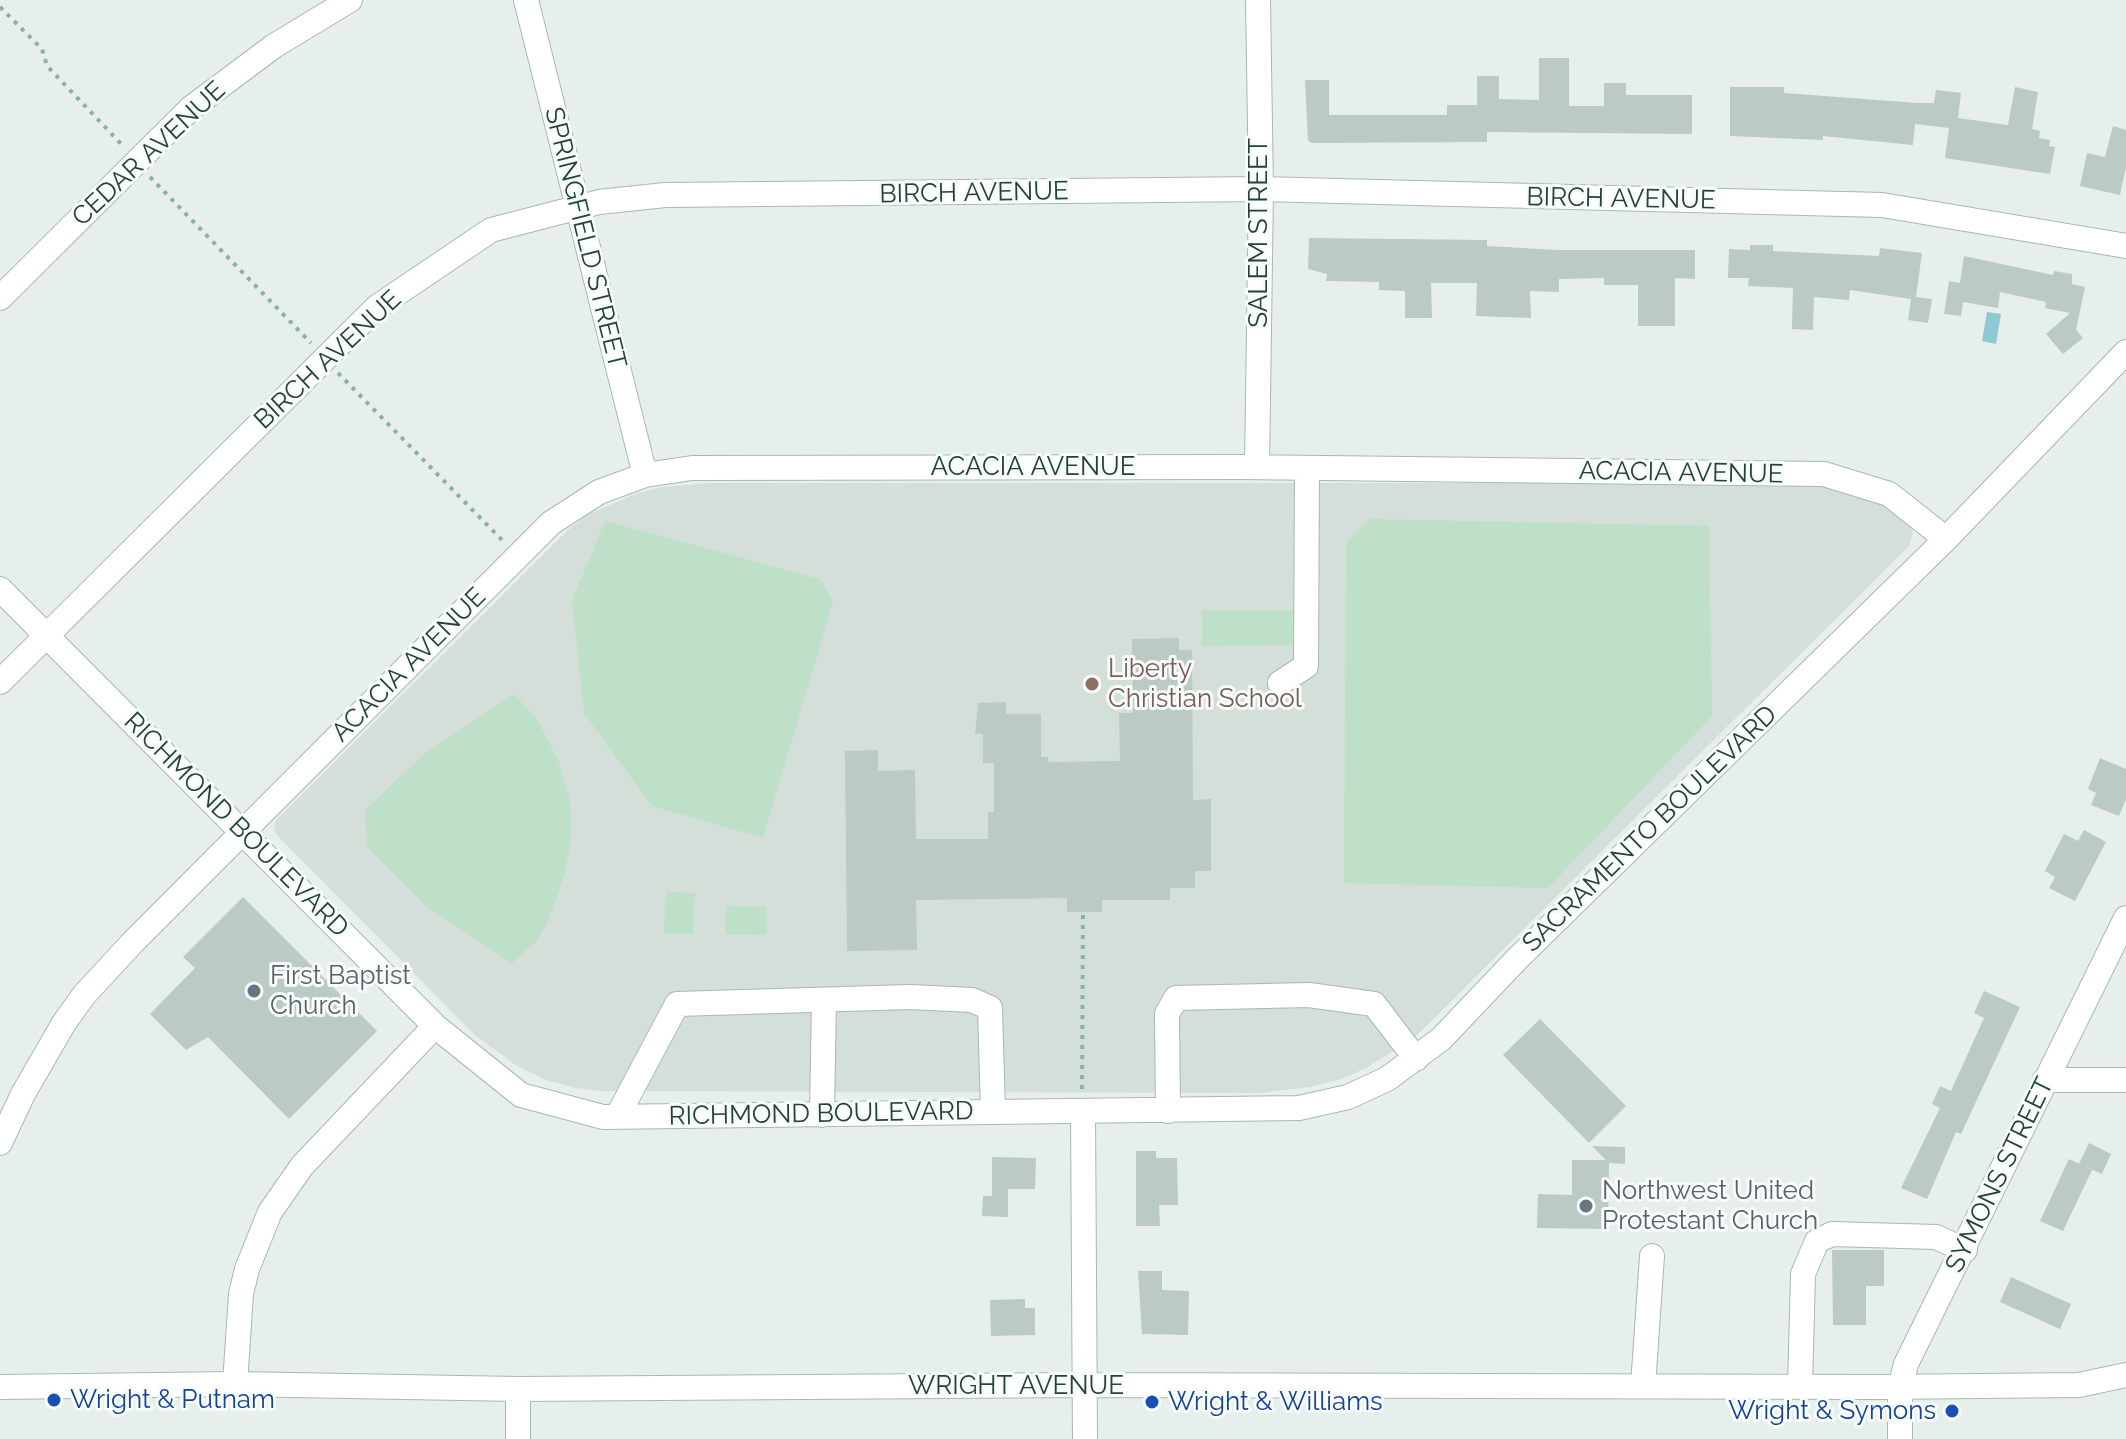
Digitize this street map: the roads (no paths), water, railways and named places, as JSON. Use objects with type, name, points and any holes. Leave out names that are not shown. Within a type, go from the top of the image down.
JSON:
[{"type":"street","name":"CEDAR AVENUE","points":[[0,298],[191,108],[274,46],[350,0]]},
{"type":"street","name":"SPRINGFIELD STREET","points":[[526,0],[645,475]]},
{"type":"street","name":"SALEM STREET","points":[[1257,467],[1261,189],[1258,0]]},
{"type":"street","name":"BIRCH AVENUE","points":[[0,682],[377,307],[491,230],[599,202],[665,195],[1261,189],[1882,205],[2126,246]]},
{"type":"street","name":"SACRAMENTO BOULEVARD","points":[[1083,1112],[1275,1111],[1322,1105],[1387,1079],[1416,1059],[1441,1039],[1518,958],[1946,539],[2126,352]]},
{"type":"street","name":"ACACIA AVENUE","points":[[0,1143],[43,1056],[84,995],[242,831],[551,523],[599,492],[645,475],[692,468],[1257,467],[1824,474],[1889,494],[1946,539]]},
{"type":"street","points":[[1280,683],[1306,666],[1307,468]]},
{"type":"street","name":"RICHMOND BOULEVARD","points":[[0,589],[435,1026],[521,1095],[603,1117],[1083,1112]]},
{"type":"street","name":"SYMONS STREET","points":[[1900,1439],[1900,1387],[1906,1364],[1965,1250],[2126,918]]},
{"type":"street","points":[[1168,1111],[1167,1014],[1176,998],[1309,995],[1374,1004],[1416,1059]]},
{"type":"street","points":[[617,1117],[677,1004],[941,998],[972,1000],[990,1008],[993,1112]]},
{"type":"street","points":[[822,1115],[824,1000]]},
{"type":"street","points":[[235,1384],[241,1294],[247,1269],[270,1212],[302,1166],[435,1026]]},
{"type":"street","points":[[2045,1080],[2126,1080]]},
{"type":"street","points":[[1083,1112],[1085,1439]]},
{"type":"street","points":[[1800,1387],[1803,1274],[1817,1241],[1832,1234],[1936,1237],[1965,1250]]},
{"type":"street","points":[[1643,1386],[1652,1256]]},
{"type":"street","name":"WRIGHT AVENUE","points":[[0,1387],[235,1384],[518,1389],[1086,1385],[1900,1387],[2079,1385],[2126,1375]]},
{"type":"street","points":[[518,1389],[518,1439]]},
{"type":"water","points":[[1987,312],[2001,314],[1996,344],[1982,341]]},
{"type":"place","name":"Liberty Christian School","points":[[1092,684]]},
{"type":"place","name":"First Baptist Church","points":[[254,991]]},
{"type":"place","name":"Northwest United Protestant Church","points":[[1586,1206]]},
{"type":"place","name":"Wright & Putnam","points":[[54,1400]]},
{"type":"place","name":"Wright & Williams","points":[[1152,1402]]},
{"type":"place","name":"Wright & Symons","points":[[1952,1411]]}]
